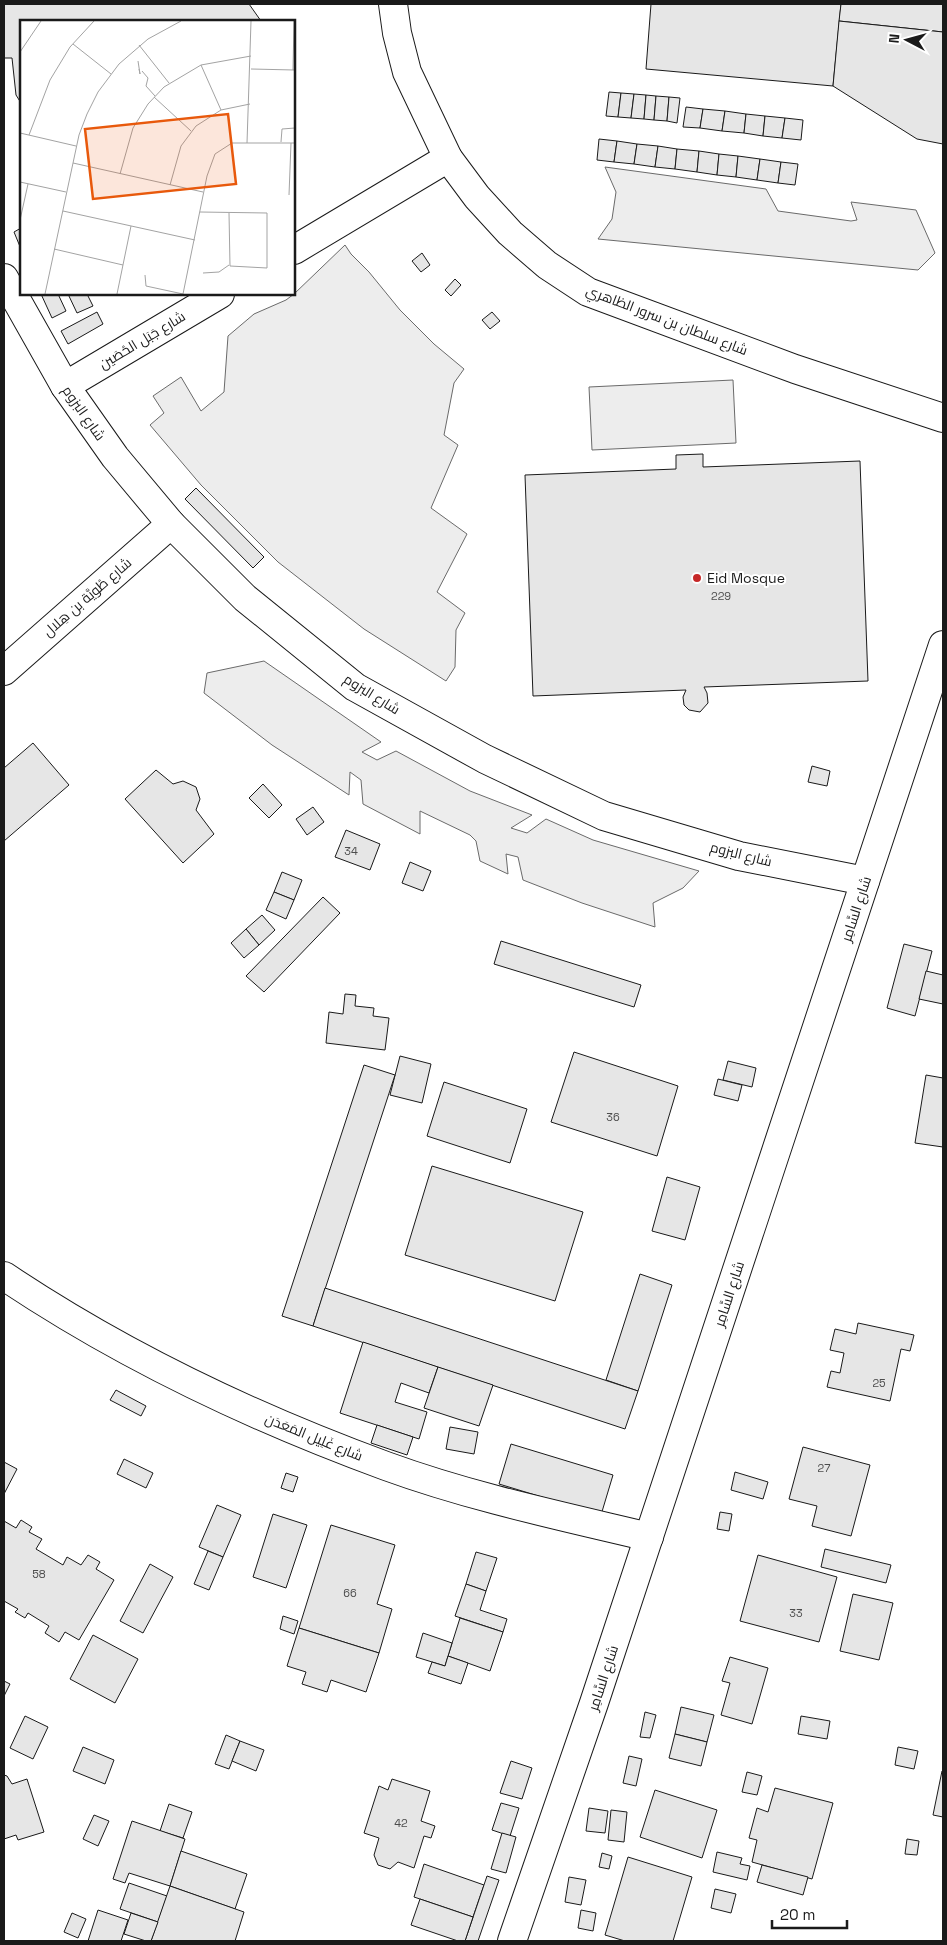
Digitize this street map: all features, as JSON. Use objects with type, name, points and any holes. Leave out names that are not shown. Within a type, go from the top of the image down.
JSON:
[{"type":"street","name":"شارع سلطان بن سرور الظاهري","points":[[393,4],[397,33],[407,72],[448,158],[477,197],[510,233],[547,265],[588,292],[795,369],[943,418]]},
{"type":"street","points":[[295,249],[448,158]]},
{"type":"street","name":"شارع البزوم","points":[[4,278],[65,386],[115,457],[171,524],[245,598],[355,687],[485,759],[604,816],[739,856],[866,881]]},
{"type":"street","name":"شارع جَبَل الحُصَين","points":[[65,386],[218,295]]},
{"type":"street","name":"شارع طُويَّة بن هِلال","points":[[4,671],[171,524]]},
{"type":"street","name":"شارع السَّامِر","points":[[512,1941],[594,1703],[943,645]]},
{"type":"street","name":"شارع غَلِيل المَعَدَن","points":[[4,1276],[46,1304],[156,1366],[270,1421],[388,1466],[425,1478],[508,1503],[649,1537]]},
{"type":"shaded area","points":[[605,167],[766,189],[778,211],[851,221],[857,220],[851,202],[916,210],[935,253],[918,270],[598,239],[612,219],[616,192]]},
{"type":"shaded area","points":[[345,245],[400,310],[434,344],[464,369],[454,383],[444,435],[458,445],[431,508],[467,534],[437,592],[465,613],[456,630],[455,667],[446,681],[364,629],[278,562],[201,485],[150,425],[164,413],[153,396],[181,377],[201,411],[224,392],[228,336],[254,314],[286,300],[295,295]]},
{"type":"shaded area","points":[[733,380],[736,443],[592,450],[589,387]]},
{"type":"shaded area","points":[[264,661],[381,742],[362,752],[377,760],[396,751],[470,791],[532,815],[511,828],[527,833],[546,819],[593,840],[699,871],[683,888],[653,903],[655,927],[582,903],[523,880],[518,857],[506,854],[508,874],[480,861],[476,841],[470,835],[420,811],[420,834],[363,804],[361,780],[350,772],[349,795],[272,745],[204,693],[207,673]]},
{"type":"building","points":[[4,4],[249,4],[260,20],[20,20],[20,101],[16,95],[12,58],[4,58]]},
{"type":"building","points":[[651,4],[841,4],[833,86],[646,69]]},
{"type":"building","points":[[841,4],[943,4],[943,32],[839,21]]},
{"type":"building","points":[[839,21],[943,32],[943,144],[917,139],[833,86]]},
{"type":"building","points":[[609,92],[621,93],[618,117],[606,116]]},
{"type":"building","points":[[621,93],[634,94],[631,118],[618,117]]},
{"type":"building","points":[[634,94],[646,95],[644,119],[631,118]]},
{"type":"building","points":[[646,95],[656,96],[654,120],[644,119]]},
{"type":"building","points":[[656,96],[669,97],[667,121],[654,120]]},
{"type":"building","points":[[669,97],[680,98],[677,123],[667,121]]},
{"type":"building","points":[[686,107],[703,109],[700,128],[683,127]]},
{"type":"building","points":[[703,109],[725,111],[722,131],[700,128]]},
{"type":"building","points":[[725,111],[746,114],[744,133],[722,131]]},
{"type":"building","points":[[746,114],[765,116],[763,136],[744,133]]},
{"type":"building","points":[[765,116],[785,118],[782,138],[763,136]]},
{"type":"building","points":[[785,118],[803,120],[801,140],[782,138]]},
{"type":"building","points":[[599,139],[617,141],[614,162],[597,160]]},
{"type":"building","points":[[617,141],[637,144],[634,164],[614,162]]},
{"type":"building","points":[[637,144],[658,146],[655,167],[634,164]]},
{"type":"building","points":[[658,146],[677,149],[675,169],[655,167]]},
{"type":"building","points":[[677,149],[699,151],[697,172],[675,169]]},
{"type":"building","points":[[699,151],[719,154],[717,175],[697,172]]},
{"type":"building","points":[[719,154],[738,156],[736,177],[717,175]]},
{"type":"building","points":[[738,156],[760,159],[757,180],[736,177]]},
{"type":"building","points":[[760,159],[781,162],[778,183],[757,180]]},
{"type":"building","points":[[781,162],[798,164],[795,185],[778,183]]},
{"type":"building","points":[[20,229],[20,247],[14,232]]},
{"type":"building","points":[[422,253],[430,265],[421,272],[412,261]]},
{"type":"building","points":[[455,279],[461,285],[451,296],[445,290]]},
{"type":"building","points":[[41,295],[58,295],[66,311],[52,318]]},
{"type":"building","points":[[68,295],[88,295],[93,306],[77,313]]},
{"type":"building","points":[[97,312],[103,324],[68,344],[61,331]]},
{"type":"building","points":[[492,312],[500,321],[490,329],[482,320]]},
{"type":"building","name":"Eid Mosque","points":[[703,454],[703,467],[860,461],[868,681],[704,687],[708,703],[700,712],[689,710],[684,705],[683,697],[686,690],[533,696],[525,475],[676,469],[676,455]]},
{"type":"building","points":[[196,488],[264,557],[253,568],[185,499]]},
{"type":"building","points":[[33,743],[69,785],[4,841],[4,768]]},
{"type":"building","points":[[812,766],[830,771],[827,786],[808,782]]},
{"type":"building","points":[[156,770],[173,784],[183,781],[196,787],[200,799],[196,810],[214,834],[183,863],[125,799]]},
{"type":"building","points":[[263,784],[282,805],[269,818],[249,798]]},
{"type":"building","points":[[313,807],[324,822],[307,835],[296,819]]},
{"type":"building","points":[[346,830],[380,844],[370,870],[335,857]]},
{"type":"building","points":[[410,862],[431,871],[423,891],[402,883]]},
{"type":"building","points":[[282,872],[302,880],[294,900],[274,892]]},
{"type":"building","points":[[274,892],[294,900],[286,919],[266,910]]},
{"type":"building","points":[[323,897],[340,913],[264,992],[246,976]]},
{"type":"building","points":[[262,915],[275,930],[259,945],[246,929]]},
{"type":"building","points":[[246,929],[259,945],[244,958],[231,943]]},
{"type":"building","points":[[501,941],[641,985],[634,1007],[494,964]]},
{"type":"building","points":[[904,944],[932,951],[915,1016],[887,1008]]},
{"type":"building","points":[[926,971],[943,975],[943,1004],[919,999]]},
{"type":"building","points":[[345,994],[356,995],[355,1006],[374,1008],[373,1016],[389,1018],[385,1050],[326,1043],[329,1012],[343,1014]]},
{"type":"building","points":[[574,1052],[678,1086],[657,1156],[551,1122]]},
{"type":"building","points":[[400,1056],[431,1064],[422,1103],[390,1095]]},
{"type":"building","points":[[728,1061],[756,1068],[752,1087],[723,1080]]},
{"type":"building","points":[[364,1065],[395,1075],[313,1326],[282,1316]]},
{"type":"building","points":[[926,1075],[943,1078],[943,1147],[915,1143]]},
{"type":"building","points":[[718,1079],[742,1085],[738,1101],[714,1095]]},
{"type":"building","points":[[444,1082],[527,1109],[510,1163],[427,1136]]},
{"type":"building","points":[[432,1166],[583,1212],[555,1301],[405,1255]]},
{"type":"building","points":[[667,1177],[700,1187],[685,1240],[652,1231]]},
{"type":"building","points":[[640,1274],[672,1285],[638,1391],[606,1380]]},
{"type":"building","points":[[325,1288],[638,1391],[625,1429],[313,1326]]},
{"type":"building","points":[[858,1323],[914,1335],[910,1351],[901,1349],[890,1401],[827,1387],[831,1371],[840,1373],[844,1353],[830,1350],[835,1329],[856,1334]]},
{"type":"building","points":[[363,1342],[438,1367],[429,1393],[401,1383],[395,1402],[427,1412],[419,1439],[340,1413]]},
{"type":"building","points":[[438,1367],[493,1385],[479,1426],[424,1408]]},
{"type":"building","points":[[116,1390],[146,1406],[141,1416],[110,1400]]},
{"type":"building","points":[[377,1425],[413,1437],[407,1455],[371,1443]]},
{"type":"building","points":[[450,1427],[478,1432],[474,1454],[446,1449]]},
{"type":"building","points":[[511,1444],[613,1475],[601,1515],[499,1484]]},
{"type":"building","points":[[803,1447],[870,1465],[851,1536],[812,1526],[817,1506],[789,1499]]},
{"type":"building","points":[[124,1459],[153,1473],[146,1488],[117,1474]]},
{"type":"building","points":[[4,1462],[17,1469],[4,1494]]},
{"type":"building","points":[[735,1472],[768,1482],[763,1499],[731,1490]]},
{"type":"building","points":[[286,1473],[298,1477],[293,1492],[281,1488]]},
{"type":"building","points":[[217,1505],[241,1515],[223,1557],[199,1547]]},
{"type":"building","points":[[720,1512],[732,1514],[729,1531],[717,1529]]},
{"type":"building","points":[[273,1514],[307,1525],[286,1588],[253,1577]]},
{"type":"building","points":[[21,1520],[32,1527],[29,1532],[42,1539],[36,1549],[63,1565],[67,1557],[81,1565],[88,1555],[100,1562],[96,1569],[114,1580],[79,1640],[65,1632],[59,1642],[45,1633],[49,1626],[28,1613],[25,1618],[15,1612],[18,1609],[4,1601],[4,1521],[16,1528]]},
{"type":"building","points":[[331,1525],[395,1545],[377,1604],[392,1609],[379,1653],[299,1628]]},
{"type":"building","points":[[825,1549],[891,1565],[886,1583],[821,1567]]},
{"type":"building","points":[[208,1551],[223,1557],[209,1590],[194,1584]]},
{"type":"building","points":[[476,1552],[497,1558],[486,1591],[466,1584]]},
{"type":"building","points":[[758,1555],[837,1577],[819,1642],[740,1621]]},
{"type":"building","points":[[150,1564],[173,1577],[143,1633],[120,1621]]},
{"type":"building","points":[[466,1584],[486,1591],[480,1610],[507,1619],[503,1632],[455,1616]]},
{"type":"building","points":[[853,1594],[893,1603],[879,1660],[840,1651]]},
{"type":"building","points":[[283,1616],[298,1621],[294,1634],[280,1629]]},
{"type":"building","points":[[460,1618],[503,1632],[490,1671],[448,1656]]},
{"type":"building","points":[[299,1628],[379,1653],[366,1692],[331,1680],[327,1692],[302,1684],[306,1672],[287,1666]]},
{"type":"building","points":[[423,1633],[452,1643],[445,1666],[416,1657]]},
{"type":"building","points":[[93,1635],[138,1659],[115,1703],[70,1679]]},
{"type":"building","points":[[448,1656],[468,1663],[461,1684],[428,1673],[432,1662],[445,1666]]},
{"type":"building","points":[[730,1657],[768,1668],[752,1724],[721,1715],[730,1683],[722,1681]]},
{"type":"building","points":[[4,1681],[10,1684],[4,1696]]},
{"type":"building","points":[[681,1707],[714,1715],[707,1742],[675,1734]]},
{"type":"building","points":[[645,1712],[656,1715],[650,1738],[640,1737]]},
{"type":"building","points":[[25,1716],[48,1727],[33,1759],[10,1748]]},
{"type":"building","points":[[801,1716],[830,1721],[827,1739],[798,1734]]},
{"type":"building","points":[[675,1734],[707,1742],[701,1766],[669,1758]]},
{"type":"building","points":[[226,1735],[240,1741],[229,1769],[215,1764]]},
{"type":"building","points":[[240,1741],[264,1750],[256,1771],[232,1761]]},
{"type":"building","points":[[83,1747],[114,1760],[105,1784],[73,1771]]},
{"type":"building","points":[[898,1747],[918,1751],[914,1769],[895,1765]]},
{"type":"building","points":[[629,1756],[642,1759],[636,1786],[623,1783]]},
{"type":"building","points":[[511,1761],[532,1768],[522,1799],[500,1793]]},
{"type":"building","points":[[747,1772],[762,1776],[757,1795],[742,1792]]},
{"type":"building","points":[[943,1772],[943,1817],[933,1815]]},
{"type":"building","points":[[4,1775],[7,1776],[12,1784],[27,1779],[44,1832],[18,1840],[16,1835],[4,1839]]},
{"type":"building","points":[[392,1779],[430,1791],[421,1821],[435,1826],[431,1838],[424,1836],[414,1868],[398,1862],[390,1869],[378,1865],[374,1855],[379,1838],[364,1833],[379,1786],[388,1790]]},
{"type":"building","points":[[775,1788],[833,1803],[812,1879],[752,1862],[757,1840],[749,1838],[757,1808],[768,1812]]},
{"type":"building","points":[[655,1790],[717,1810],[702,1858],[640,1837]]},
{"type":"building","points":[[501,1803],[519,1808],[510,1836],[492,1830]]},
{"type":"building","points":[[169,1804],[192,1812],[183,1838],[160,1831]]},
{"type":"building","points":[[589,1808],[608,1811],[605,1833],[586,1831]]},
{"type":"building","points":[[611,1810],[627,1812],[624,1842],[608,1840]]},
{"type":"building","points":[[94,1815],[109,1821],[98,1846],[83,1839]]},
{"type":"building","points":[[132,1821],[185,1839],[170,1886],[129,1873],[125,1883],[113,1879]]},
{"type":"building","points":[[502,1833],[516,1837],[506,1873],[491,1869]]},
{"type":"building","points":[[907,1839],[919,1841],[917,1855],[905,1854]]},
{"type":"building","points":[[181,1851],[247,1874],[235,1909],[170,1886]]},
{"type":"building","points":[[717,1852],[742,1858],[740,1864],[750,1866],[747,1880],[713,1872]]},
{"type":"building","points":[[602,1853],[612,1856],[609,1869],[599,1867]]},
{"type":"building","points":[[628,1857],[692,1877],[673,1941],[625,1941],[605,1935]]},
{"type":"building","points":[[424,1864],[484,1885],[473,1917],[414,1897]]},
{"type":"building","points":[[762,1865],[808,1877],[803,1895],[757,1882]]},
{"type":"building","points":[[487,1876],[499,1880],[478,1941],[465,1941]]},
{"type":"building","points":[[569,1877],[586,1880],[581,1905],[565,1902]]},
{"type":"building","points":[[129,1883],[167,1896],[158,1922],[120,1909]]},
{"type":"building","points":[[170,1886],[244,1912],[235,1941],[151,1941]]},
{"type":"building","points":[[715,1889],[736,1894],[731,1913],[711,1908]]},
{"type":"building","points":[[420,1899],[473,1917],[465,1941],[458,1941],[411,1925]]},
{"type":"building","points":[[98,1910],[128,1920],[121,1941],[88,1941]]},
{"type":"building","points":[[581,1910],[596,1913],[593,1931],[578,1928]]},
{"type":"building","points":[[72,1913],[86,1919],[78,1938],[64,1932]]},
{"type":"building","points":[[131,1913],[158,1922],[151,1941],[124,1934]]},
{"type":"place","name":"Eid Mosque","points":[[697,578]]}]
